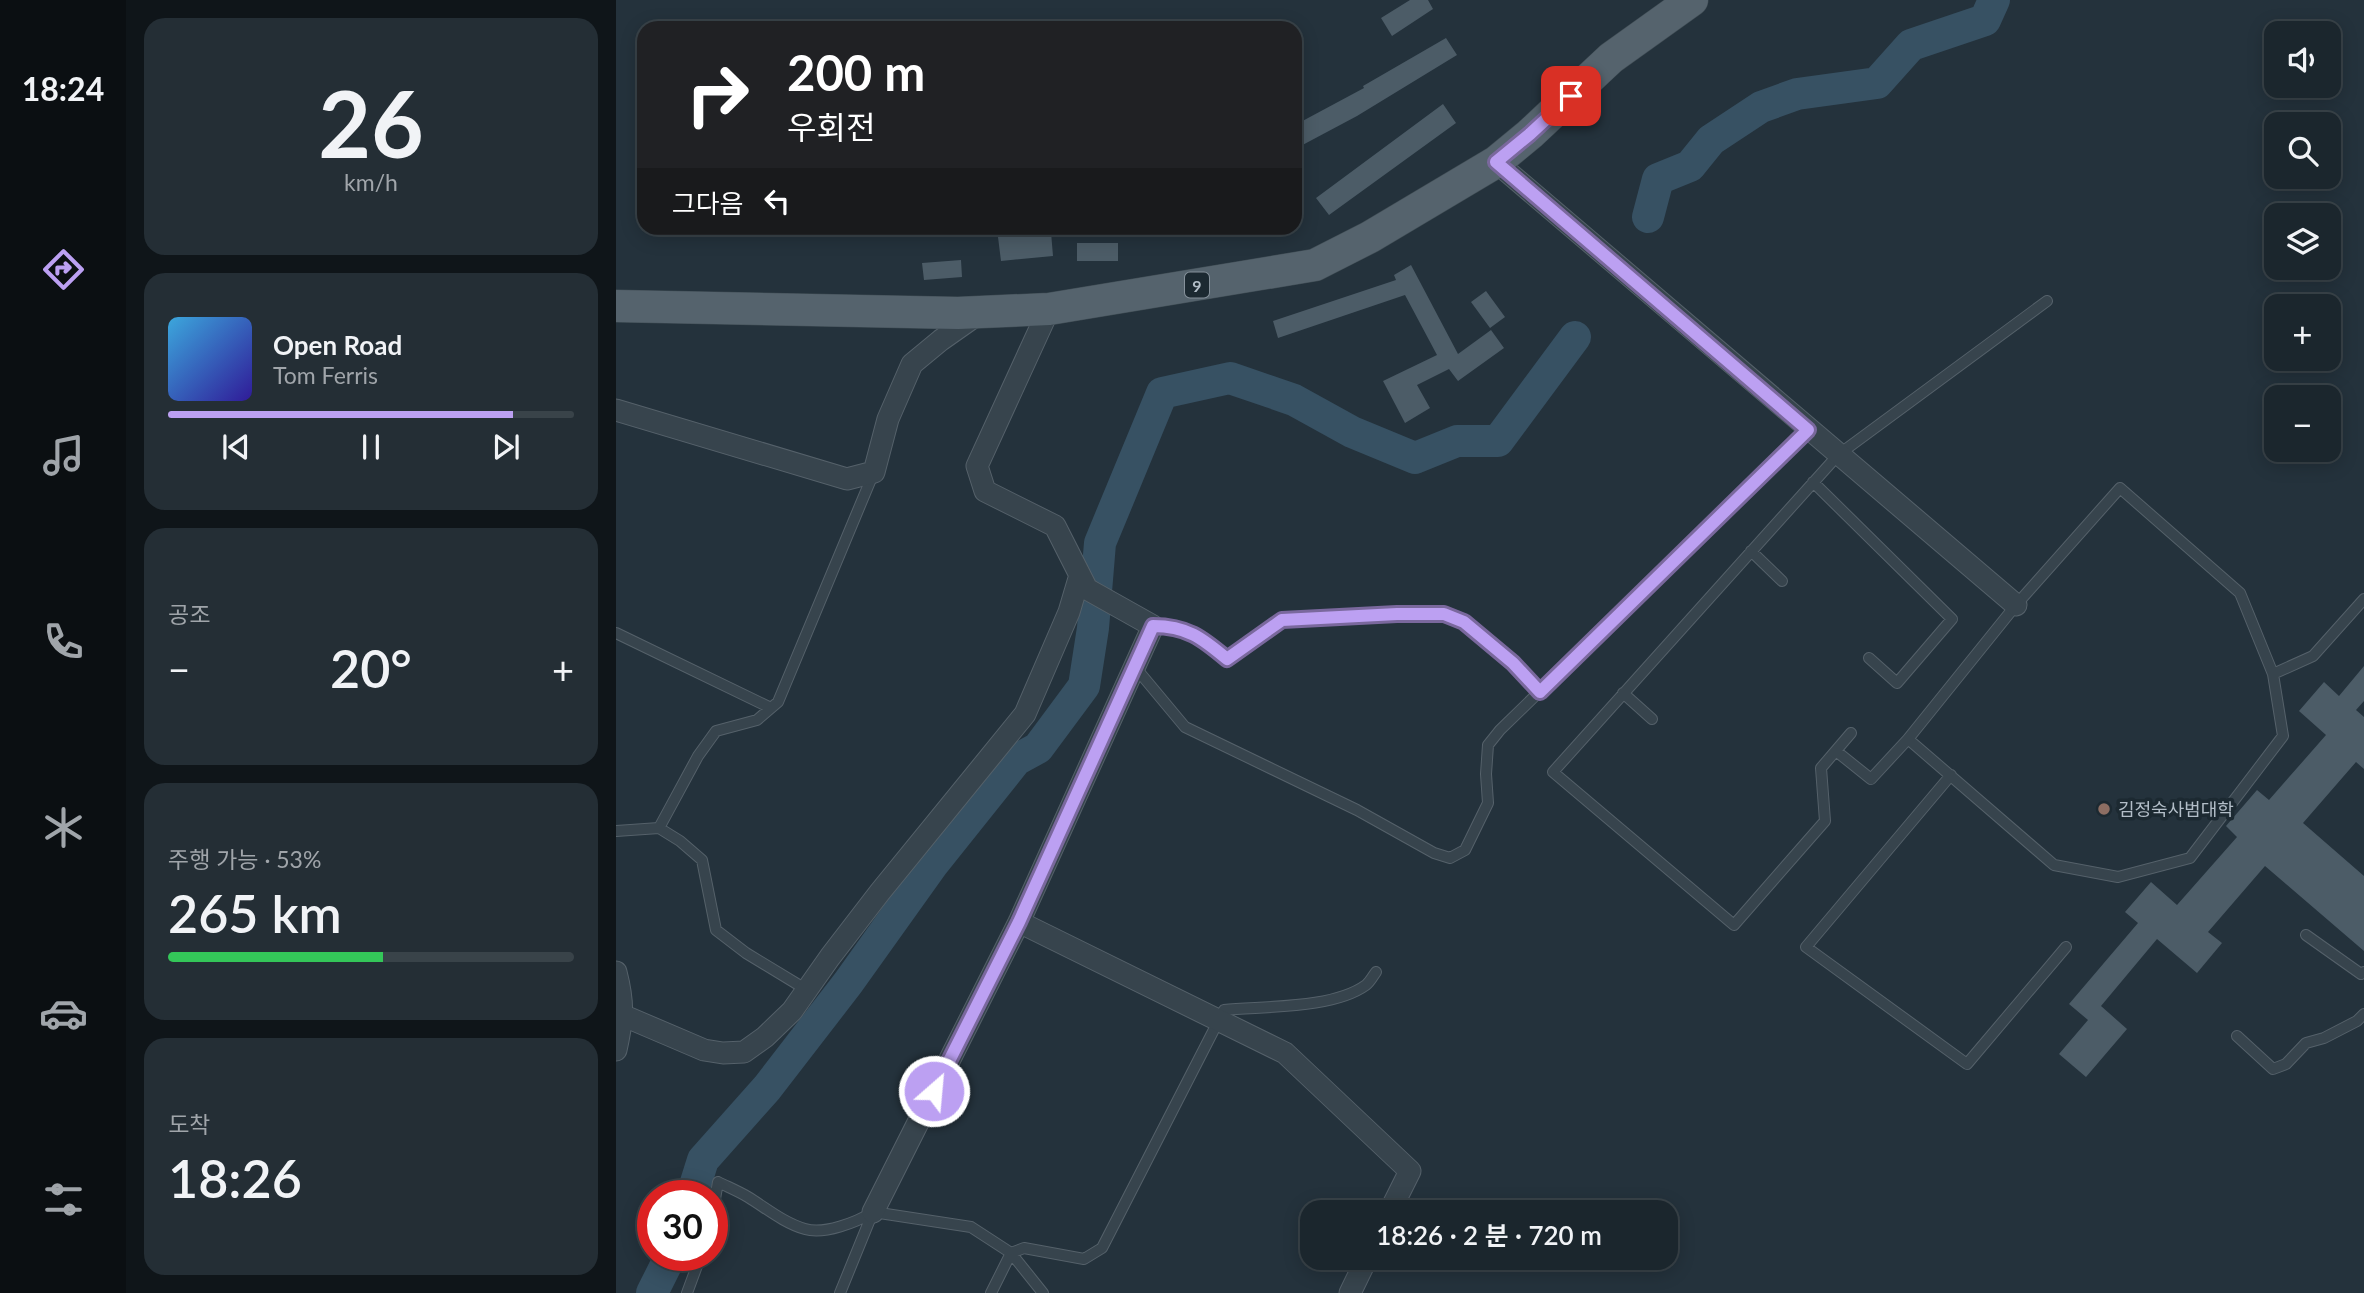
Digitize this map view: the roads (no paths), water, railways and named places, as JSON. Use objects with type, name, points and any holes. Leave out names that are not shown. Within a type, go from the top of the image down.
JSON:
[{"type":"main road","name":"9","points":[[616,306],[981,312],[1049,309],[1315,265],[1370,237],[1496,162],[1611,58],[1692,0]]},
{"type":"street","points":[[1496,162],[2016,605]]},
{"type":"street","points":[[616,298],[691,307]]},
{"type":"street","points":[[873,1212],[1019,922],[1153,626],[1083,582],[1055,526],[985,491],[977,466],[1049,309]]},
{"type":"street","points":[[616,410],[847,479],[874,472],[888,419],[912,364],[981,312]]},
{"type":"street","points":[[619,1015],[704,1050],[723,1053],[744,1052],[765,1037],[792,1011],[880,892],[1026,714],[1083,582]]},
{"type":"street","points":[[1019,922],[1285,1053],[1410,1171],[1396,1200]]},
{"type":"street","points":[[616,972],[623,998],[616,1050]]},
{"type":"street","points":[[1350,1293],[1361,1270]]},
{"type":"lane","points":[[1852,733],[1821,768],[1825,821],[1734,925],[1553,772],[1838,455],[2047,301]]},
{"type":"lane","points":[[1135,667],[1185,727],[1357,810],[1434,853],[1450,858],[1465,850],[1488,803],[1488,745],[1500,730],[1808,430]]},
{"type":"lane","points":[[659,828],[698,756],[716,731],[758,720],[778,702],[874,472]]},
{"type":"lane","points":[[1813,482],[1952,619],[1897,683],[1870,658]]},
{"type":"lane","points":[[1836,751],[1871,779],[1908,739],[2016,605],[2120,488],[2240,593],[2273,674],[2284,736],[2190,858],[2118,877],[2054,865],[1908,739]]},
{"type":"lane","points":[[1751,551],[1782,581]]},
{"type":"lane","points":[[2273,674],[2313,656],[2364,599]]},
{"type":"lane","points":[[1153,626],[1174,626],[1202,637],[1227,659],[1282,620],[1444,614],[1464,622],[1513,663],[1540,692]]},
{"type":"lane","points":[[616,633],[771,708]]},
{"type":"lane","points":[[1623,693],[1652,719]]},
{"type":"lane","points":[[1951,775],[1806,947],[1967,1064],[2066,947]]},
{"type":"lane","points":[[616,831],[659,828],[680,841],[702,860],[716,930],[746,953],[807,990]]},
{"type":"lane","points":[[2306,935],[2361,974],[2364,972]]},
{"type":"lane","points":[[991,1293],[1011,1254],[1024,1248],[1084,1259],[1102,1248],[1224,1010],[1323,1002],[1345,996],[1367,985],[1376,972]]},
{"type":"lane","points":[[2237,1036],[2273,1069],[2286,1064],[2306,1044],[2357,1021],[2364,1014]]},
{"type":"lane","points":[[728,1187],[787,1222],[808,1230],[834,1228],[860,1220],[873,1212],[971,1227],[1011,1254],[1043,1293]]},
{"type":"lane","points":[[840,1293],[866,1235],[873,1212]]},
{"type":"lane","points":[[687,1293],[695,1271]]},
{"type":"waterway","points":[[1648,217],[1658,179],[1690,166],[1711,140],[1761,107],[1797,94],[1877,83],[1911,45],[1985,20],[1994,0]]},
{"type":"waterway","points":[[697,1180],[703,1160],[767,1088],[848,983],[933,864],[1016,760],[1038,748],[1084,686],[1093,628],[1100,543],[1162,393],[1230,378],[1294,400],[1352,432],[1415,458],[1457,441],[1498,441],[1575,337]]},
{"type":"waterway","points":[[652,1293],[663,1271]]},
{"type":"place","name":"김정숙사범대학","points":[[2104,809]]}]
